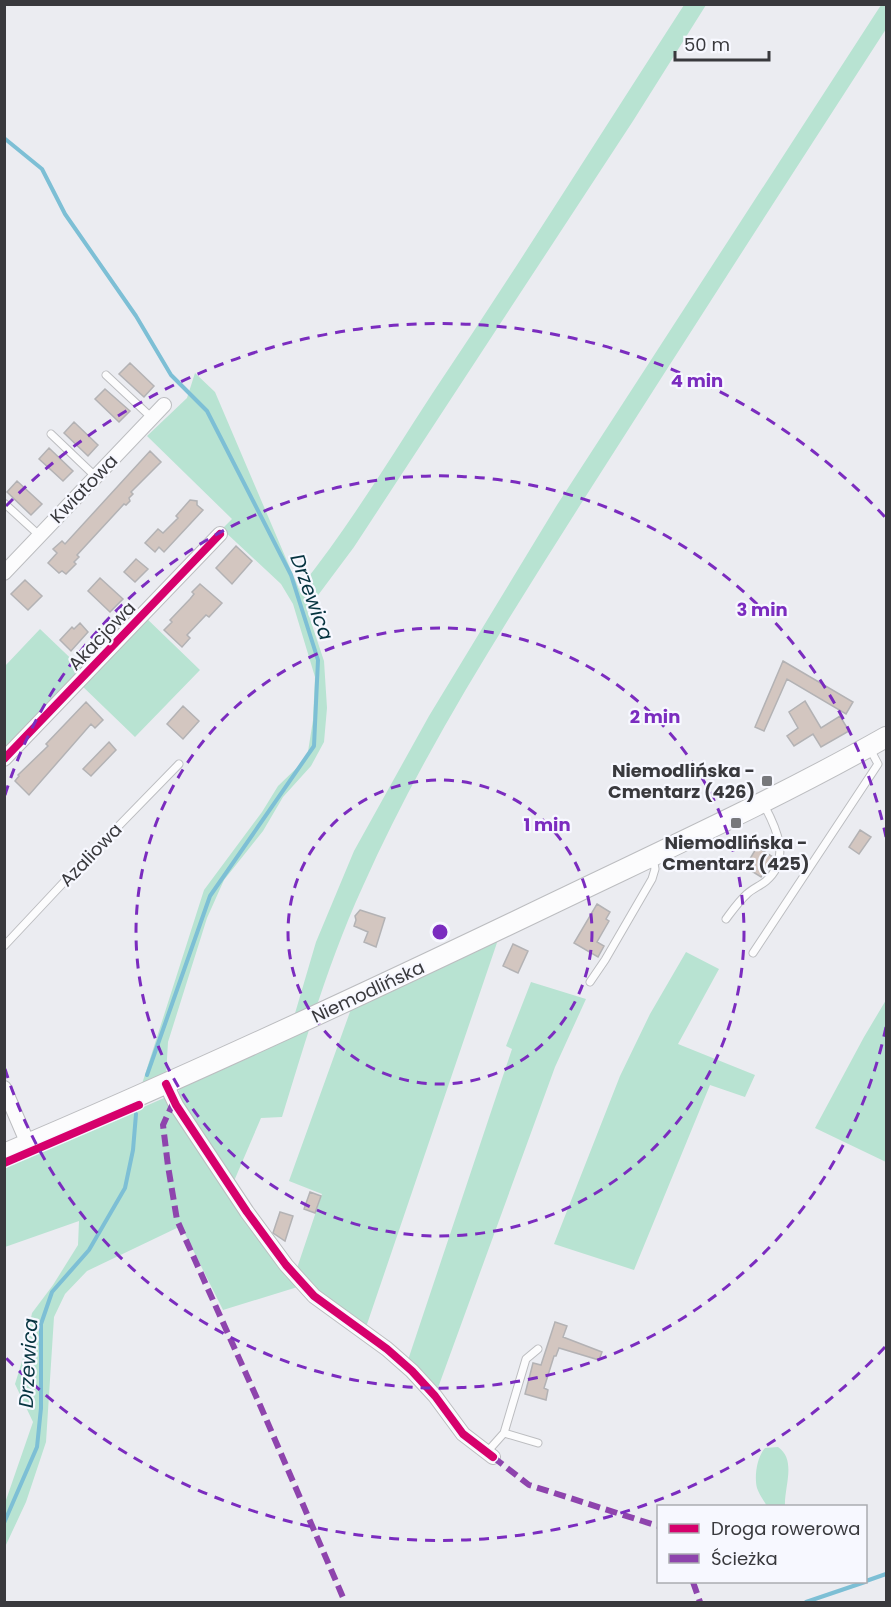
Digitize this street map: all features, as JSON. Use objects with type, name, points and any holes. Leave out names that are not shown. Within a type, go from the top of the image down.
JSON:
[{"type":"main road","name":"Niemodlińska","points":[[4,1154],[166,1084],[402,976],[653,856],[886,737]]},
{"type":"street","name":"Kwiatowa","points":[[4,573],[164,405]]},
{"type":"street","name":"Akacjowa","points":[[4,759],[220,534]]},
{"type":"street","points":[[166,1084],[176,1105],[247,1212],[286,1265],[314,1296],[387,1349],[412,1371],[435,1396],[464,1434],[490,1455]]},
{"type":"street","points":[[4,1088],[28,1144]]},
{"type":"lane","points":[[106,375],[152,418]]},
{"type":"lane","points":[[51,434],[96,477]]},
{"type":"lane","points":[[4,503],[40,536]]},
{"type":"lane","points":[[753,953],[878,764],[869,747]]},
{"type":"lane","name":"Azaliowa","points":[[4,946],[179,764]]},
{"type":"lane","points":[[726,920],[747,894],[767,881],[777,868],[781,855],[772,819],[762,802]]},
{"type":"lane","points":[[590,982],[652,879],[655,869],[653,856]]},
{"type":"lane","points":[[490,1455],[504,1433],[526,1359],[538,1349]]},
{"type":"lane","points":[[504,1433],[538,1443]]},
{"type":"green space","points":[[684,5],[706,5],[633,121],[354,547],[307,610],[324,661],[327,708],[324,742],[311,766],[283,797],[263,831],[224,880],[207,918],[168,1042],[166,1075],[141,1087],[204,890],[262,812],[278,786],[307,758],[313,720],[315,677],[293,604],[281,584],[222,529],[232,519],[147,436],[187,398],[195,373],[215,392],[299,589],[368,493]]},
{"type":"green space","points":[[881,5],[886,5],[886,29],[554,546],[438,737],[386,836],[339,942],[282,1117],[261,1118],[231,1188],[295,1274],[322,1194],[289,1181],[355,998],[502,928],[364,1333],[304,1285],[223,1310],[181,1226],[87,1271],[65,1294],[54,1317],[46,1442],[26,1502],[5,1547],[5,1503],[33,1422],[15,1384],[32,1313],[78,1245],[79,1221],[5,1247],[5,1154],[28,1144],[105,1124],[164,1098],[175,1105],[179,1089],[191,1073],[291,1027],[316,942],[354,851],[429,716],[557,505]]},
{"type":"green space","points":[[142,614],[200,670],[135,737],[78,682],[5,759],[5,666],[40,629],[86,673]]},
{"type":"green space","points":[[686,952],[719,969],[678,1044],[755,1075],[745,1097],[710,1085],[634,1270],[554,1244],[620,1076],[650,1014]]},
{"type":"green space","points":[[531,982],[586,999],[555,1067],[435,1396],[406,1366],[512,1049],[506,1046]]},
{"type":"green space","points":[[886,1000],[886,1162],[815,1128]]},
{"type":"green space","points":[[778,1447],[787,1459],[785,1505],[766,1505],[757,1488],[757,1467],[765,1448]]},
{"type":"building","points":[[130,363],[154,386],[144,397],[119,374]]},
{"type":"building","points":[[105,389],[130,411],[119,422],[95,399]]},
{"type":"building","points":[[74,422],[98,445],[88,456],[64,433]]},
{"type":"building","points":[[49,448],[73,471],[63,481],[39,459]]},
{"type":"building","points":[[150,451],[161,462],[131,492],[133,494],[129,498],[130,501],[124,504],[77,555],[79,557],[74,562],[76,564],[66,574],[62,571],[59,573],[48,563],[57,553],[53,549],[62,541],[65,544]]},
{"type":"building","points":[[17,481],[42,504],[31,515],[7,492]]},
{"type":"building","points":[[190,500],[197,501],[197,505],[203,510],[164,552],[159,547],[155,552],[145,543],[158,529],[163,533],[178,518],[176,516]]},
{"type":"building","points":[[236,546],[252,561],[232,584],[216,568]]},
{"type":"building","points":[[136,559],[148,569],[135,582],[124,572]]},
{"type":"building","points":[[100,578],[123,599],[110,612],[88,591]]},
{"type":"building","points":[[25,580],[42,596],[28,610],[11,594]]},
{"type":"building","points":[[200,584],[222,603],[209,617],[206,615],[187,635],[190,638],[182,647],[164,630]]},
{"type":"building","points":[[80,623],[88,632],[71,651],[60,640],[72,627],[74,629]]},
{"type":"building","points":[[783,661],[853,702],[846,714],[787,679],[764,731],[755,727]]},
{"type":"building","points":[[805,701],[821,728],[840,716],[849,731],[821,747],[813,734],[794,746],[787,736],[798,728],[789,712]]},
{"type":"building","points":[[86,702],[103,720],[95,728],[91,724],[29,795],[15,781],[18,775],[48,746],[46,744]]},
{"type":"building","points":[[183,706],[199,721],[183,739],[167,724]]},
{"type":"building","points":[[109,742],[116,750],[91,776],[83,769]]},
{"type":"building","points":[[860,830],[871,837],[859,854],[849,847]]},
{"type":"building","points":[[757,847],[773,857],[761,877],[745,867]]},
{"type":"building","points":[[597,904],[610,912],[606,919],[609,921],[597,942],[604,946],[598,957],[574,943]]},
{"type":"building","points":[[360,910],[385,918],[376,947],[364,942],[368,932],[354,926],[355,916]]},
{"type":"building","points":[[513,944],[528,951],[518,973],[503,966]]},
{"type":"building","points":[[310,1192],[321,1196],[315,1213],[304,1209]]},
{"type":"building","points":[[280,1212],[293,1216],[285,1241],[273,1233]]},
{"type":"building","points":[[555,1322],[567,1326],[563,1337],[602,1352],[599,1360],[559,1348],[554,1356],[544,1388],[548,1390],[546,1400],[525,1394],[533,1363],[541,1365]]},
{"type":"waterway","name":"Drzewica","points":[[4,138],[42,169],[65,214],[136,316],[171,375],[207,411],[291,575],[318,660],[314,746],[210,896],[147,1075]]},
{"type":"waterway","name":"Drzewica","points":[[4,1523],[37,1447],[41,1408],[41,1324],[52,1292],[89,1250],[125,1188],[133,1150],[136,1114]]},
{"type":"waterway","points":[[867,1581],[886,1574]]},
{"type":"waterway","points":[[806,1602],[862,1583]]},
{"type":"marked path","points":[[174,1101],[163,1125],[177,1220],[345,1602]]},
{"type":"marked path","points":[[493,1457],[529,1485],[657,1526]]},
{"type":"marked path","points":[[693,1583],[700,1602]]},
{"type":"cycle path","points":[[4,759],[220,534]]},
{"type":"cycle path","points":[[166,1084],[176,1105],[247,1212],[286,1265],[314,1296],[387,1349],[412,1371],[435,1396],[463,1434],[493,1457]]},
{"type":"cycle path","points":[[4,1163],[139,1105]]},
{"type":"place","name":"Niemodlińska - Cmentarz (426)","points":[[767,781]]},
{"type":"place","name":"Niemodlińska - Cmentarz (425)","points":[[736,823]]}]
